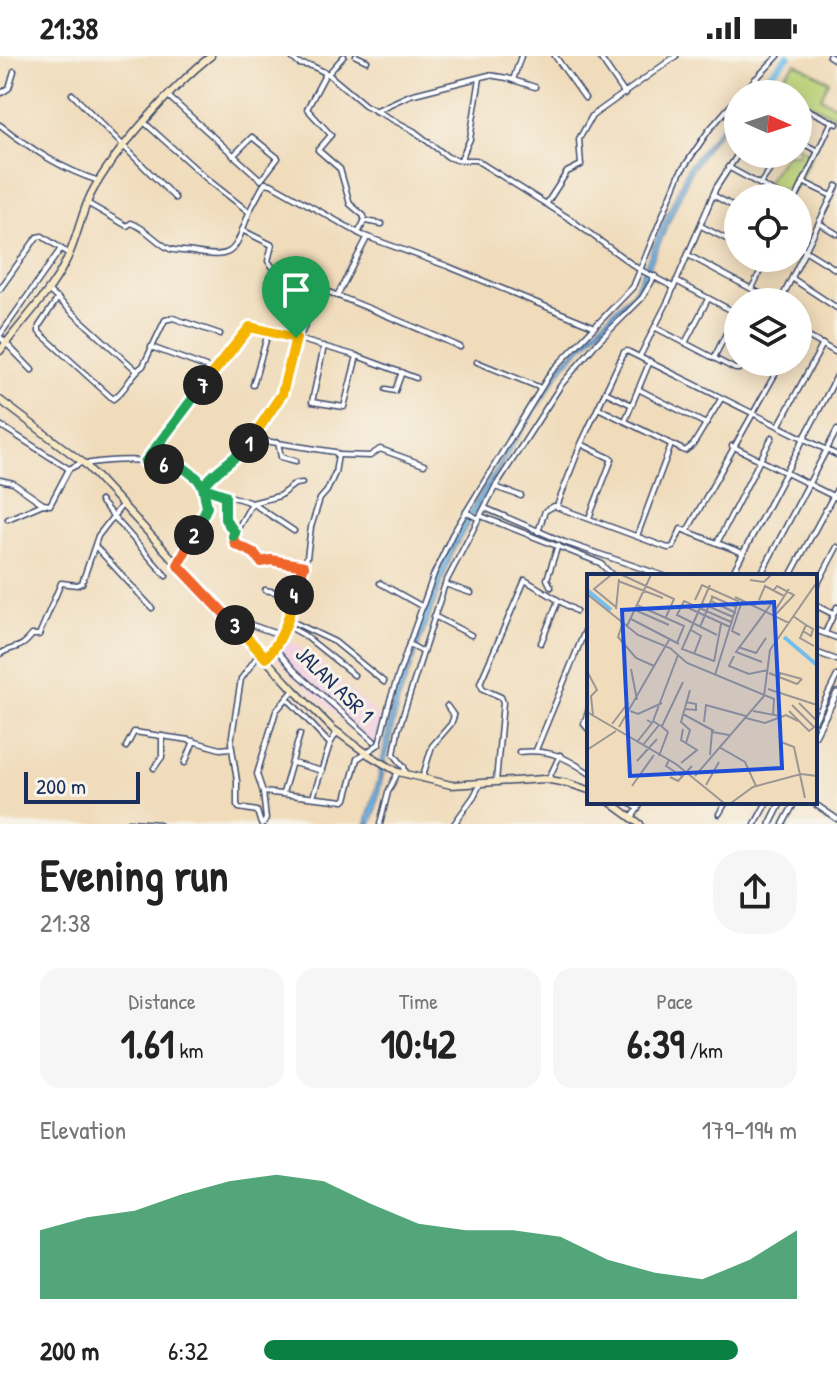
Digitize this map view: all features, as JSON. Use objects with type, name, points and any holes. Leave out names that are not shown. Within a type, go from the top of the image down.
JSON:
[{"type":"main road","points":[[0,351],[2,339],[48,290],[69,254],[87,203],[99,181],[168,96],[211,56]]},
{"type":"main road","points":[[2,398],[84,463],[294,690],[337,732],[364,752],[399,772],[451,785],[548,780],[587,789]]},
{"type":"main road","points":[[613,804],[640,824]]},
{"type":"street","points":[[290,56],[299,64],[327,73],[375,111],[414,131],[448,157],[476,160],[546,203],[642,270],[673,287]]},
{"type":"street","points":[[344,56],[327,73],[307,109],[331,135],[318,150],[340,169],[350,204],[362,213],[365,221]]},
{"type":"street","points":[[356,56],[367,61]]},
{"type":"street","points":[[513,80],[521,56]]},
{"type":"street","points":[[555,56],[585,98]]},
{"type":"street","points":[[599,56],[625,94]]},
{"type":"street","points":[[546,203],[567,172],[581,165],[580,135],[592,116],[676,56]]},
{"type":"street","points":[[766,56],[776,58]]},
{"type":"street","points":[[829,56],[837,59]]},
{"type":"street","points":[[756,80],[776,58]]},
{"type":"street","points":[[0,94],[9,88],[14,71]]},
{"type":"street","points":[[375,111],[410,95],[489,75],[535,87]]},
{"type":"street","points":[[461,159],[470,139],[480,78]]},
{"type":"street","points":[[72,94],[175,198]]},
{"type":"street","points":[[168,96],[263,182],[367,237],[593,326]]},
{"type":"street","points":[[812,111],[835,122],[803,182],[832,196]]},
{"type":"street","points":[[263,792],[344,801],[357,759],[379,744],[390,700],[443,552],[558,363],[629,293],[642,270],[686,164],[724,112]]},
{"type":"street","points":[[145,123],[196,170],[249,212]]},
{"type":"street","points":[[0,125],[47,159],[99,181]]},
{"type":"street","points":[[87,203],[127,226],[131,223],[138,226],[170,250],[225,255],[236,245],[277,156],[252,137],[233,156]]},
{"type":"street","points":[[812,148],[818,151]]},
{"type":"street","points":[[640,356],[656,328],[727,168]]},
{"type":"street","points":[[730,168],[760,184],[771,168]]},
{"type":"street","points":[[812,238],[837,186]]},
{"type":"street","points":[[713,195],[724,201]]},
{"type":"street","points":[[365,221],[382,224]]},
{"type":"street","points":[[358,233],[365,221]]},
{"type":"street","points":[[819,223],[837,234]]},
{"type":"street","points":[[701,225],[724,237]]},
{"type":"street","points":[[242,230],[271,244],[269,265],[275,270],[388,314],[460,347]]},
{"type":"street","points":[[0,289],[39,236],[69,254]]},
{"type":"street","points":[[337,296],[367,237]]},
{"type":"street","points":[[32,370],[2,339],[60,250]]},
{"type":"street","points":[[812,254],[837,270]]},
{"type":"street","points":[[688,255],[750,288]]},
{"type":"street","points":[[787,288],[796,272]]},
{"type":"street","points":[[0,273],[6,280]]},
{"type":"street","points":[[380,824],[388,792],[404,767],[394,754],[409,688],[458,555],[495,487],[561,385],[642,298],[654,275]]},
{"type":"street","points":[[793,279],[837,308]]},
{"type":"street","points":[[676,281],[724,307]]},
{"type":"street","points":[[203,488],[252,439],[282,394],[297,338],[308,321],[310,301],[317,288]]},
{"type":"street","points":[[48,290],[136,370]]},
{"type":"street","points":[[58,298],[38,329],[113,399],[127,388],[136,370],[143,366],[163,322],[169,318],[220,334]]},
{"type":"street","points":[[685,343],[708,299]]},
{"type":"street","points":[[145,462],[250,327],[357,356],[416,378]]},
{"type":"street","points":[[656,328],[724,362]]},
{"type":"street","points":[[253,385],[269,330]]},
{"type":"street","points":[[812,338],[837,353]]},
{"type":"street","points":[[714,358],[724,339]]},
{"type":"street","points":[[779,425],[823,344]]},
{"type":"street","points":[[324,346],[312,402],[345,406],[357,356]]},
{"type":"street","points":[[151,347],[214,370]]},
{"type":"street","points":[[557,506],[581,444],[624,352],[640,356],[837,455]]},
{"type":"street","points":[[625,421],[650,361]]},
{"type":"street","points":[[477,362],[541,388]]},
{"type":"street","points":[[386,389],[395,391],[402,372]]},
{"type":"street","points":[[687,531],[774,376]]},
{"type":"street","points":[[732,574],[837,376]]},
{"type":"street","points":[[638,389],[706,424]]},
{"type":"street","points":[[605,392],[632,405]]},
{"type":"street","points":[[598,408],[688,450],[721,399]]},
{"type":"street","points":[[0,425],[69,469]]},
{"type":"street","points":[[761,574],[837,430]]},
{"type":"street","points":[[717,543],[772,437]]},
{"type":"street","points":[[252,439],[335,452],[338,455],[370,456],[380,449],[424,465]]},
{"type":"street","points":[[278,442],[283,460],[296,461]]},
{"type":"street","points":[[581,444],[612,459],[589,519]]},
{"type":"street","points":[[637,536],[671,444]]},
{"type":"street","points":[[732,446],[835,497]]},
{"type":"street","points":[[262,824],[257,811],[237,805],[237,781],[231,748],[241,679],[263,655],[275,648],[288,623],[310,544],[311,527],[320,499],[331,484],[338,455]]},
{"type":"street","points":[[0,480],[13,483],[48,506],[69,469],[84,463],[106,460],[182,467],[194,475],[207,501],[206,510],[178,565]]},
{"type":"street","points":[[302,483],[295,484],[279,496],[252,503],[232,539],[235,544],[254,553],[261,562],[271,560],[304,566]]},
{"type":"street","points":[[495,487],[521,496]]},
{"type":"street","points":[[203,488],[252,503],[294,531]]},
{"type":"street","points":[[791,574],[837,489]]},
{"type":"street","points":[[225,495],[225,519],[235,533]]},
{"type":"street","points":[[100,501],[166,576]]},
{"type":"street","points":[[8,519],[43,504]]},
{"type":"street","points":[[0,654],[27,643],[32,635],[39,635],[61,583],[82,583],[102,528],[122,505]]},
{"type":"street","points":[[538,532],[545,511],[548,507],[557,506],[670,549],[679,530],[743,553]]},
{"type":"street","points":[[485,508],[575,549],[600,563],[611,574]]},
{"type":"street","points":[[467,512],[558,545],[657,574]]},
{"type":"street","points":[[551,587],[547,579],[558,545]]},
{"type":"street","points":[[95,546],[152,608]]},
{"type":"street","points":[[817,585],[837,547]]},
{"type":"street","points":[[496,782],[503,699],[483,689],[480,683],[525,580],[576,611]]},
{"type":"street","points":[[380,583],[423,607]]},
{"type":"street","points":[[445,584],[471,593]]},
{"type":"street","points":[[265,590],[293,599]]},
{"type":"street","points":[[541,643],[558,601]]},
{"type":"street","points":[[817,606],[833,614]]},
{"type":"street","points":[[825,633],[837,607]]},
{"type":"street","points":[[434,616],[471,635]]},
{"type":"street","points":[[288,623],[354,675]]},
{"type":"street","points":[[288,623],[335,642],[384,682]]},
{"type":"street","points":[[238,628],[249,624],[280,635]]},
{"type":"street","points":[[536,750],[587,626]]},
{"type":"street","points":[[817,631],[837,638]]},
{"type":"street","points":[[410,645],[422,651]]},
{"type":"street","name":"JALAN ASR 1","points":[[275,648],[303,679],[374,741]]},
{"type":"street","points":[[817,654],[837,660]]},
{"type":"street","points":[[817,716],[837,676]]},
{"type":"street","points":[[262,824],[266,819],[257,774],[276,711],[294,690]]},
{"type":"street","points":[[817,731],[837,693]]},
{"type":"street","points":[[287,698],[330,744]]},
{"type":"street","points":[[422,779],[432,746],[454,716],[447,706]]},
{"type":"street","points":[[126,747],[134,732],[194,741],[220,749],[231,748]]},
{"type":"street","points":[[313,797],[330,744],[337,732]]},
{"type":"street","points":[[283,793],[300,734]]},
{"type":"street","points":[[154,768],[162,757],[162,736]]},
{"type":"street","points":[[185,763],[194,741]]},
{"type":"street","points":[[519,752],[536,750],[560,755],[587,772]]},
{"type":"street","points":[[548,780],[560,755]]},
{"type":"street","points":[[292,763],[322,771]]},
{"type":"street","points":[[454,824],[480,784]]},
{"type":"street","points":[[632,804],[638,809]]},
{"type":"street","points":[[632,818],[641,804]]},
{"type":"street","points":[[719,814],[725,804]]},
{"type":"street","points":[[755,824],[766,804]]},
{"type":"street","points":[[770,824],[780,804]]},
{"type":"street","points":[[786,823],[794,804]]},
{"type":"street","points":[[815,804],[837,819]]},
{"type":"street","points":[[128,824],[159,824]]},
{"type":"shaded area","points":[[284,638],[316,658],[383,721],[375,744],[371,745],[297,680],[274,654]]},
{"type":"green space","points":[[796,63],[829,81],[821,98],[837,106],[837,117],[812,105],[812,80],[780,80]]},
{"type":"green space","points":[[776,168],[805,168],[798,184],[768,184],[767,181]]},
{"type":"water","points":[[724,122],[690,173],[640,289],[565,365],[514,444],[454,549],[398,703],[375,812],[371,824],[366,824],[394,697],[451,542],[499,464],[511,438],[562,363],[635,289],[688,167]]},
{"type":"waterway","points":[[765,80],[788,56]]},
{"type":"route","points":[[296,338],[250,327],[145,462],[182,467],[194,475],[201,483],[203,487],[204,488],[225,495],[225,519],[235,533],[233,542],[254,553],[261,562],[271,560],[304,566],[295,588],[288,623],[266,658],[178,565],[204,517],[207,501],[203,487],[246,447],[282,394],[296,338]]}]
